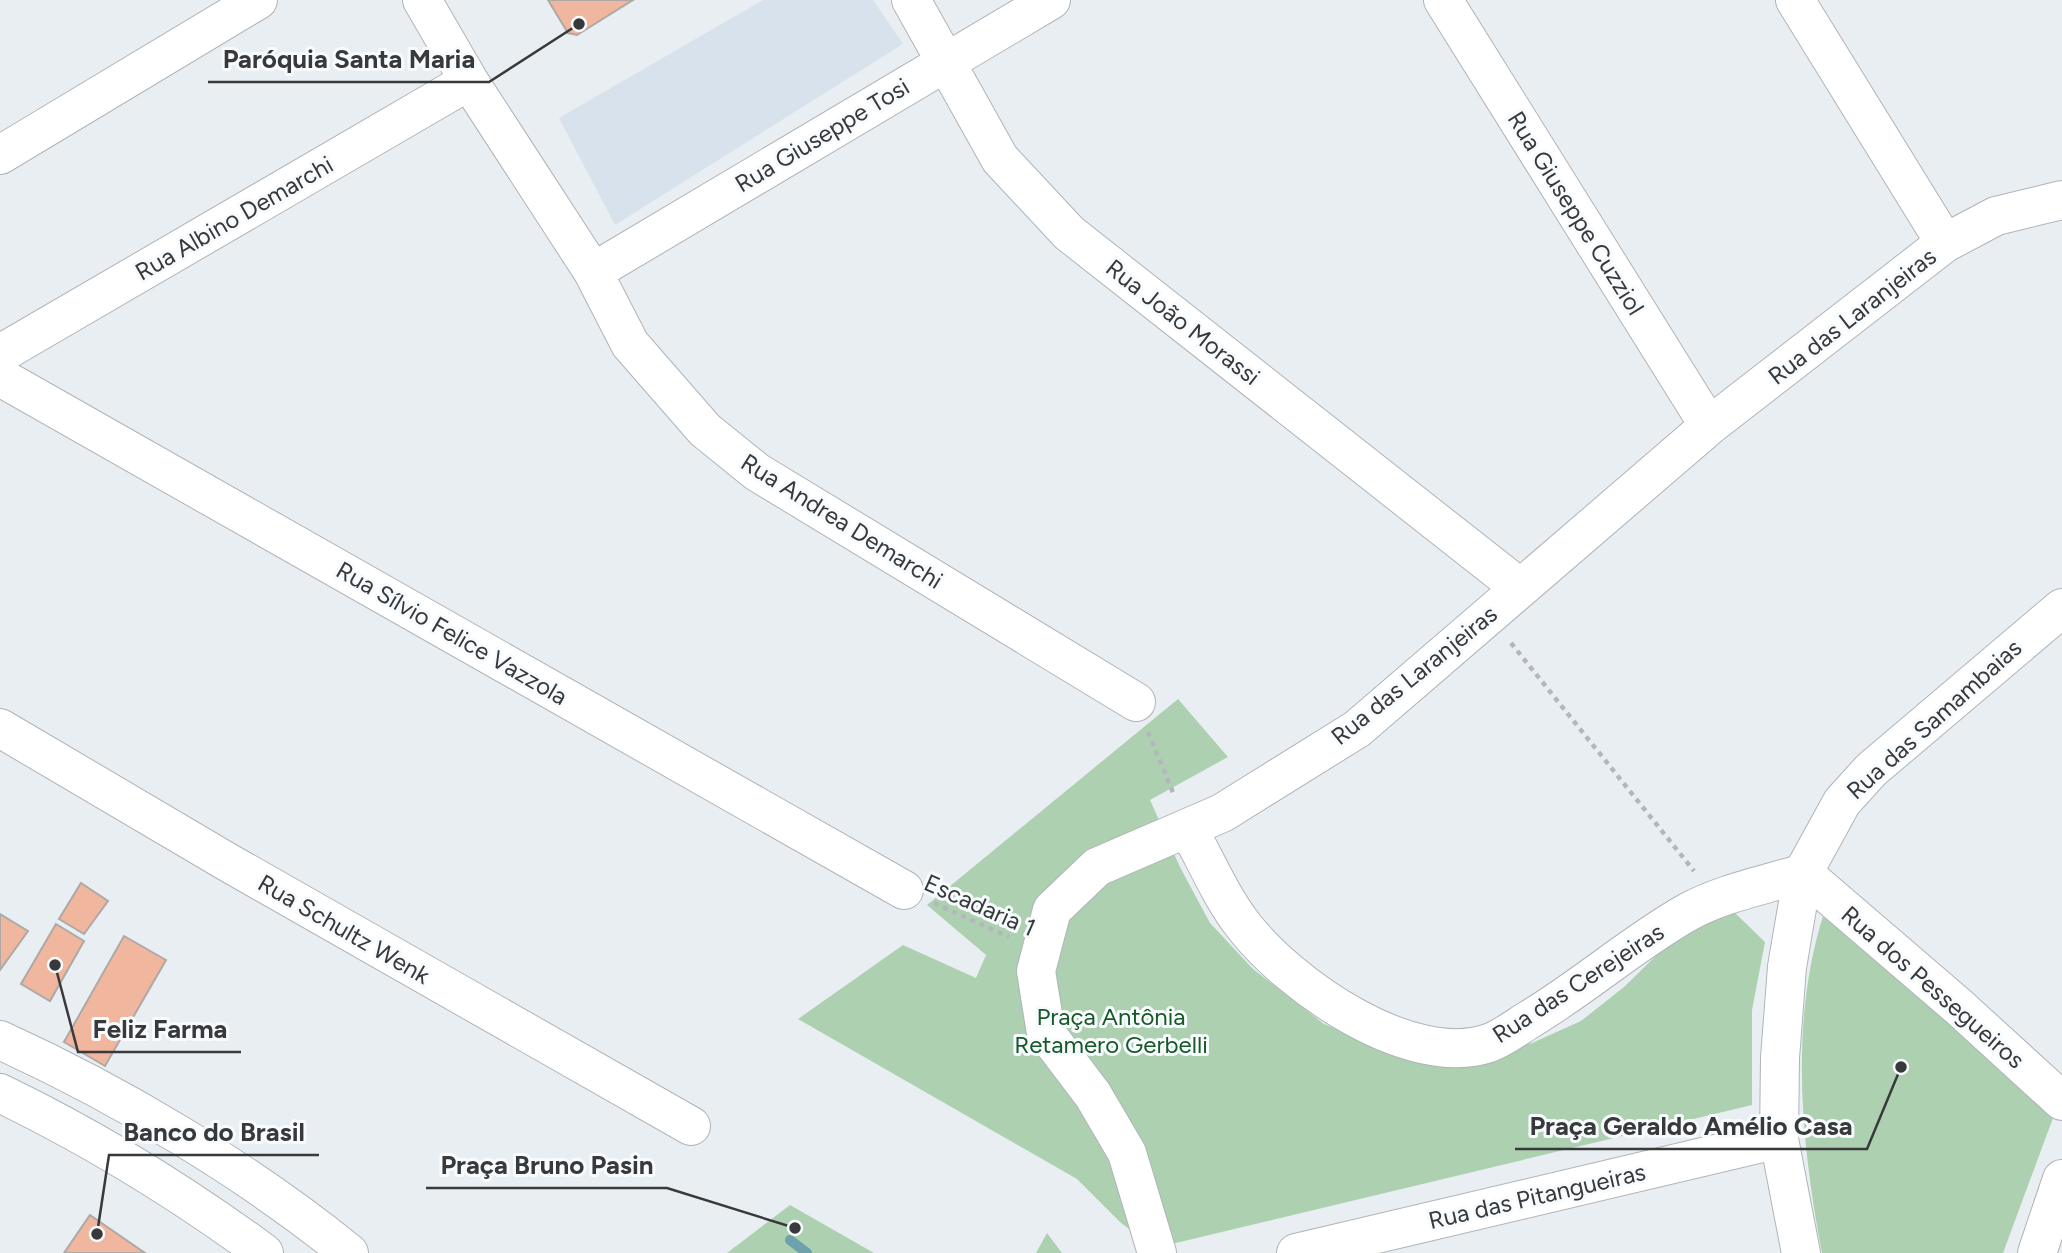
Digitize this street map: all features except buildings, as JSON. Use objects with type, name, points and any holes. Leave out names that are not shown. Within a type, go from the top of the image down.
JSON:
[{"type":"street","points":[[0,155],[258,0]]},
{"type":"street","name":"Rua Andrea Demarchi","points":[[422,0],[469,81],[593,272],[631,344],[664,386],[705,430],[757,472],[1136,702]]},
{"type":"street","name":"Rua João Morassi","points":[[911,0],[1000,159],[1069,233],[1519,587]]},
{"type":"street","name":"Rua Giuseppe Tosi","points":[[593,272],[1051,0]]},
{"type":"street","name":"Rua Giuseppe Cuzziol","points":[[1443,0],[1709,426]]},
{"type":"street","points":[[1795,0],[1945,243]]},
{"type":"street","name":"Rua Albino Demarchi","points":[[0,354],[469,81]]},
{"type":"street","name":"Rua das Laranjeiras","points":[[1157,1253],[1126,1153],[1093,1095],[1046,1033],[1036,971],[1052,910],[1097,867],[1222,813],[1357,729],[1709,426],[1945,243],[1996,216],[2062,200]]},
{"type":"street","name":"Rua Sílvio Felice Vazzola","points":[[0,377],[904,890]]},
{"type":"street","name":"Rua das Samambaias","points":[[1801,1253],[1779,1139],[1780,1058],[1787,967],[1803,873],[1842,802],[1871,770],[2062,608]]},
{"type":"street","name":"Rua Schultz Wenk","points":[[0,728],[241,870],[691,1126]]},
{"type":"street","name":"Rua das Cerejeiras","points":[[1188,829],[1242,925],[1290,976],[1339,1010],[1426,1044],[1459,1049],[1490,1043],[1547,1009],[1688,912],[1717,899],[1803,873]]},
{"type":"street","name":"Rua dos Pessegueiros","points":[[1803,873],[1959,1007],[2062,1101]]},
{"type":"street","points":[[0,1040],[131,1109],[239,1174],[349,1253]]},
{"type":"street","points":[[0,1093],[159,1181],[264,1253]]},
{"type":"street","name":"Rua das Pitangueiras","points":[[1296,1253],[1779,1139]]},
{"type":"street","points":[[2037,1253],[2062,1179]]},
{"type":"path","points":[[1489,615],[1717,899]]},
{"type":"path","points":[[1136,702],[1188,829]]},
{"type":"path","name":"Escadaria 1","points":[[904,890],[1041,952]]},
{"type":"shaded area","points":[[763,0],[873,0],[903,44],[615,225],[559,118]]},
{"type":"green space","name":"Praça Antônia Retamero Gerbelli","points":[[1178,699],[1228,757],[1150,800],[1180,867],[1210,923],[1253,969],[1324,1024],[1370,1042],[1481,1059],[1532,1043],[1581,1021],[1624,987],[1665,947],[1698,927],[1735,913],[1765,942],[1752,1010],[1752,1105],[1155,1248],[1121,1223],[1077,1179],[798,1019],[903,945],[976,978],[986,955],[927,905]]},
{"type":"green space","points":[[1824,913],[1851,930],[2053,1118],[2003,1253],[1822,1253],[1804,1126],[1802,1039],[1813,954]]},
{"type":"green space","points":[[790,1205],[874,1253],[727,1253]]},
{"type":"green space","points":[[1047,1233],[1062,1253],[1036,1253]]},
{"type":"waterway","points":[[790,1240],[807,1253]]},
{"type":"place","name":"Paróquia Santa Maria","points":[[579,24]]},
{"type":"place","name":"Feliz Farma","points":[[55,965]]},
{"type":"place","name":"Praça Geraldo Amélio Casa","points":[[1901,1067]]},
{"type":"place","name":"Praça Bruno Pasin","points":[[795,1228]]},
{"type":"place","name":"Banco do Brasil","points":[[97,1234]]}]
